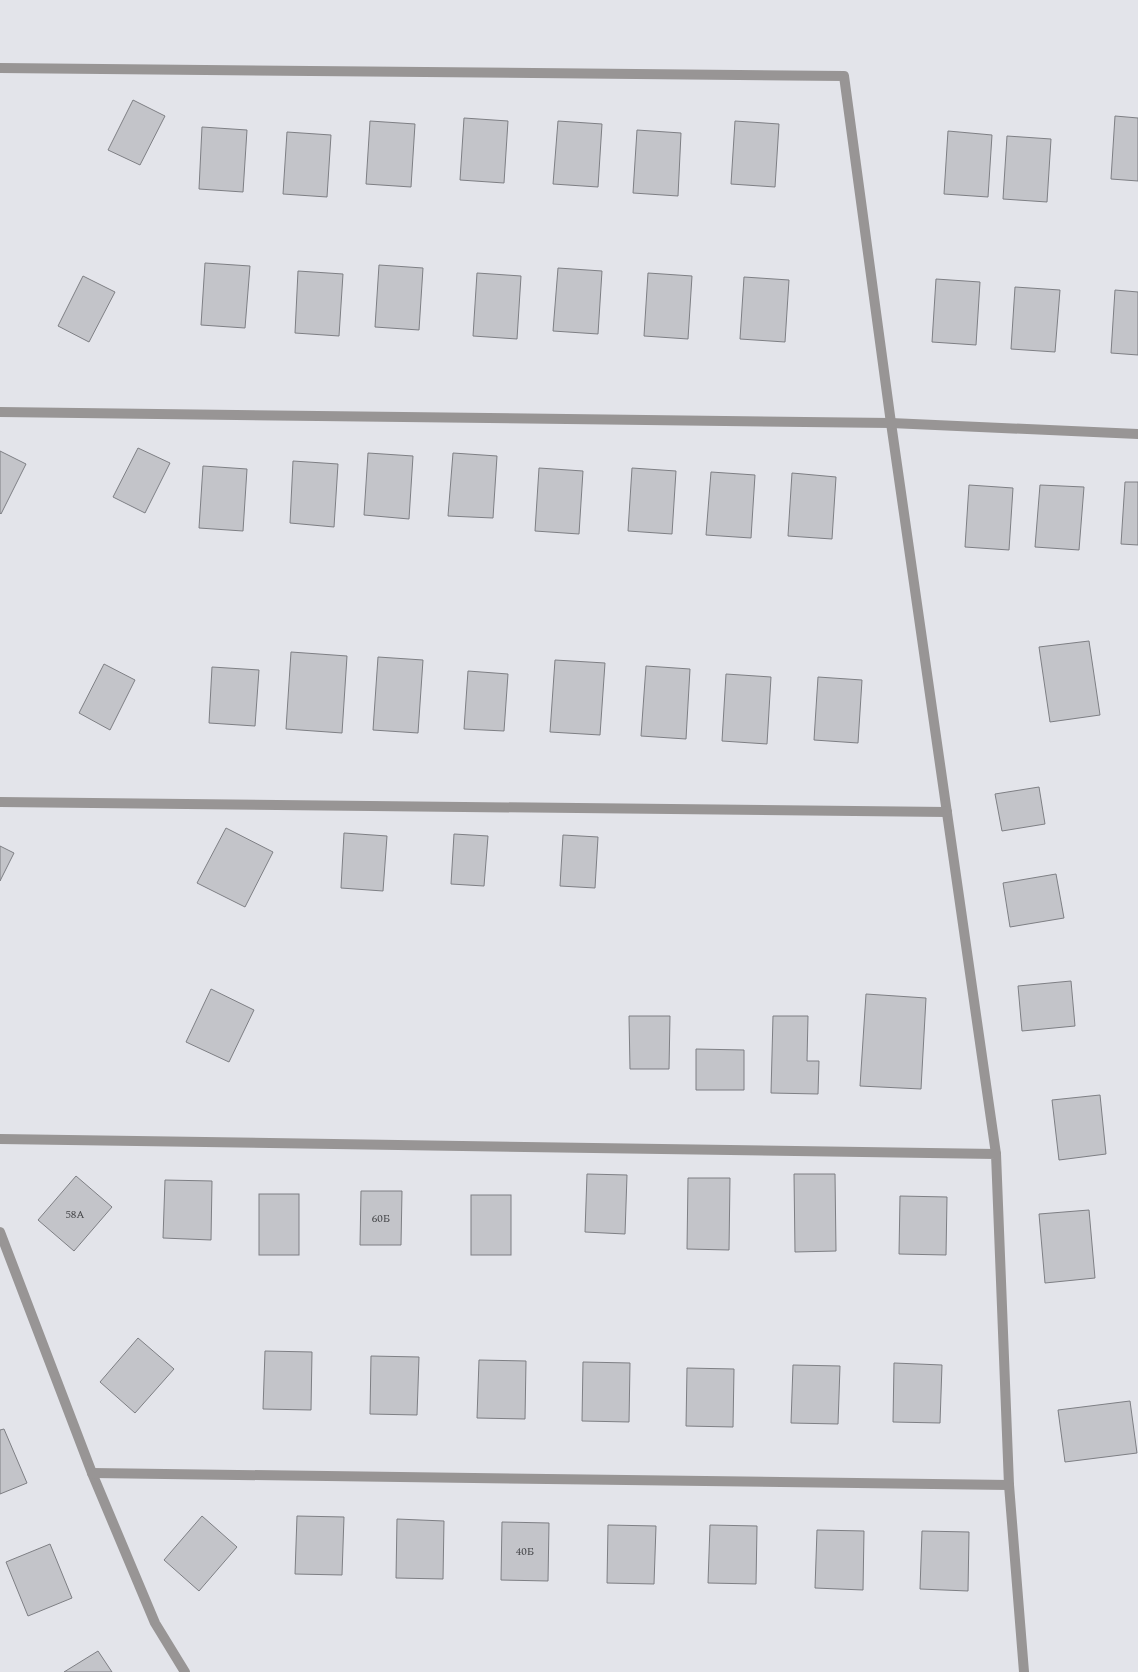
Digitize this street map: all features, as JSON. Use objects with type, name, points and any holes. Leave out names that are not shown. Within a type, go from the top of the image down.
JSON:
[{"type":"street","points":[[0,68],[844,76],[996,1154],[1009,1485],[1024,1672]]},
{"type":"street","points":[[0,412],[892,423],[1138,434]]},
{"type":"street","points":[[0,802],[947,812]]},
{"type":"street","points":[[0,1139],[996,1154]]},
{"type":"street","points":[[0,1232],[92,1473],[155,1623],[185,1672]]},
{"type":"street","points":[[92,1473],[1009,1485]]},
{"type":"building","points":[[133,100],[165,116],[140,165],[108,150]]},
{"type":"building","points":[[1115,116],[1138,118],[1138,181],[1111,179]]},
{"type":"building","points":[[464,118],[508,121],[504,183],[460,180]]},
{"type":"building","points":[[370,121],[415,124],[411,187],[366,184]]},
{"type":"building","points":[[558,121],[602,124],[598,187],[553,184]]},
{"type":"building","points":[[735,121],[779,124],[775,187],[731,184]]},
{"type":"building","points":[[202,127],[247,130],[243,192],[199,189]]},
{"type":"building","points":[[637,130],[681,133],[678,196],[633,193]]},
{"type":"building","points":[[948,131],[992,135],[988,197],[944,194]]},
{"type":"building","points":[[287,132],[331,135],[327,197],[283,194]]},
{"type":"building","points":[[1007,136],[1051,139],[1047,202],[1003,199]]},
{"type":"building","points":[[205,263],[250,266],[245,328],[201,325]]},
{"type":"building","points":[[379,265],[423,268],[419,330],[375,327]]},
{"type":"building","points":[[558,268],[602,271],[598,334],[553,331]]},
{"type":"building","points":[[298,271],[343,274],[339,336],[295,333]]},
{"type":"building","points":[[477,273],[521,276],[517,339],[473,336]]},
{"type":"building","points":[[648,273],[692,276],[688,339],[644,336]]},
{"type":"building","points":[[83,276],[115,292],[89,342],[58,326]]},
{"type":"building","points":[[744,277],[789,280],[785,342],[740,339]]},
{"type":"building","points":[[936,279],[980,282],[976,345],[932,342]]},
{"type":"building","points":[[1015,287],[1060,290],[1055,352],[1011,349]]},
{"type":"building","points":[[1115,290],[1138,292],[1138,355],[1111,353]]},
{"type":"building","points":[[138,448],[170,463],[145,513],[113,497]]},
{"type":"building","points":[[0,451],[26,464],[1,514],[0,513]]},
{"type":"building","points":[[368,453],[413,456],[409,519],[364,515]]},
{"type":"building","points":[[453,453],[497,456],[493,518],[448,516]]},
{"type":"building","points":[[293,461],[338,464],[334,527],[290,523]]},
{"type":"building","points":[[203,466],[247,469],[243,531],[199,528]]},
{"type":"building","points":[[539,468],[583,471],[579,534],[535,531]]},
{"type":"building","points":[[632,468],[676,471],[672,534],[628,531]]},
{"type":"building","points":[[711,472],[755,475],[751,538],[706,535]]},
{"type":"building","points":[[792,473],[836,477],[832,539],[788,536]]},
{"type":"building","points":[[1125,482],[1138,482],[1138,545],[1121,544]]},
{"type":"building","points":[[969,485],[1013,488],[1009,550],[965,547]]},
{"type":"building","points":[[1040,485],[1084,487],[1079,550],[1035,547]]},
{"type":"building","points":[[1089,641],[1100,715],[1050,722],[1039,647]]},
{"type":"building","points":[[291,652],[347,656],[342,733],[286,729]]},
{"type":"building","points":[[378,657],[423,660],[418,733],[373,730]]},
{"type":"building","points":[[555,660],[605,663],[600,735],[550,732]]},
{"type":"building","points":[[104,664],[135,680],[110,730],[79,713]]},
{"type":"building","points":[[646,666],[690,669],[686,739],[641,736]]},
{"type":"building","points":[[212,667],[259,670],[255,726],[209,723]]},
{"type":"building","points":[[468,671],[508,674],[504,731],[464,729]]},
{"type":"building","points":[[726,674],[771,677],[767,744],[722,741]]},
{"type":"building","points":[[818,677],[862,680],[858,743],[814,740]]},
{"type":"building","points":[[1039,787],[1045,824],[1002,831],[995,794]]},
{"type":"building","points":[[226,828],[273,852],[245,907],[197,883]]},
{"type":"building","points":[[344,833],[387,836],[383,891],[341,888]]},
{"type":"building","points":[[454,834],[488,836],[484,886],[451,884]]},
{"type":"building","points":[[563,835],[598,837],[595,888],[560,886]]},
{"type":"building","points":[[0,846],[14,853],[0,881]]},
{"type":"building","points":[[1056,874],[1064,918],[1010,927],[1003,883]]},
{"type":"building","points":[[1071,981],[1075,1026],[1022,1031],[1018,986]]},
{"type":"building","points":[[211,989],[254,1010],[229,1062],[186,1042]]},
{"type":"building","points":[[866,994],[926,998],[921,1089],[860,1086]]},
{"type":"building","points":[[629,1016],[670,1016],[669,1069],[630,1069]]},
{"type":"building","points":[[773,1016],[808,1016],[807,1061],[819,1061],[818,1094],[771,1093]]},
{"type":"building","points":[[696,1049],[744,1050],[744,1090],[696,1090]]},
{"type":"building","points":[[1100,1095],[1106,1154],[1059,1160],[1052,1100]]},
{"type":"building","points":[[587,1174],[627,1175],[625,1234],[585,1232]]},
{"type":"building","points":[[794,1174],[835,1174],[836,1251],[795,1252]]},
{"type":"building","points":[[76,1176],[112,1207],[74,1251],[38,1220]]},
{"type":"building","points":[[688,1178],[730,1178],[729,1250],[687,1249]]},
{"type":"building","points":[[165,1180],[212,1181],[211,1240],[163,1238]]},
{"type":"building","points":[[361,1191],[402,1191],[401,1245],[360,1245]]},
{"type":"building","points":[[259,1194],[299,1194],[299,1255],[259,1255]]},
{"type":"building","points":[[471,1195],[511,1195],[511,1255],[471,1255]]},
{"type":"building","points":[[900,1196],[947,1197],[946,1255],[899,1254]]},
{"type":"building","points":[[1089,1210],[1095,1278],[1045,1283],[1039,1214]]},
{"type":"building","points":[[138,1338],[174,1369],[135,1413],[100,1382]]},
{"type":"building","points":[[265,1351],[312,1352],[311,1410],[263,1409]]},
{"type":"building","points":[[371,1356],[419,1357],[417,1415],[370,1414]]},
{"type":"building","points":[[479,1360],[526,1361],[525,1419],[477,1418]]},
{"type":"building","points":[[583,1362],[630,1363],[629,1422],[582,1421]]},
{"type":"building","points":[[894,1363],[942,1365],[940,1423],[893,1422]]},
{"type":"building","points":[[793,1365],[840,1366],[838,1424],[791,1423]]},
{"type":"building","points":[[687,1368],[734,1369],[733,1427],[686,1426]]},
{"type":"building","points":[[1130,1401],[1137,1453],[1065,1462],[1058,1410]]},
{"type":"building","points":[[4,1429],[27,1483],[0,1494],[0,1430]]},
{"type":"building","points":[[202,1516],[237,1547],[199,1591],[164,1560]]},
{"type":"building","points":[[297,1516],[344,1517],[342,1575],[295,1574]]},
{"type":"building","points":[[397,1519],[444,1521],[443,1579],[396,1578]]},
{"type":"building","points":[[502,1522],[549,1523],[548,1581],[501,1580]]},
{"type":"building","points":[[608,1525],[656,1526],[654,1584],[607,1583]]},
{"type":"building","points":[[710,1525],[757,1526],[756,1584],[708,1583]]},
{"type":"building","points":[[817,1530],[864,1531],[863,1590],[815,1588]]},
{"type":"building","points":[[922,1531],[969,1532],[968,1591],[920,1589]]},
{"type":"building","points":[[50,1544],[72,1598],[28,1616],[6,1562]]},
{"type":"building","points":[[98,1651],[112,1672],[64,1672]]}]
